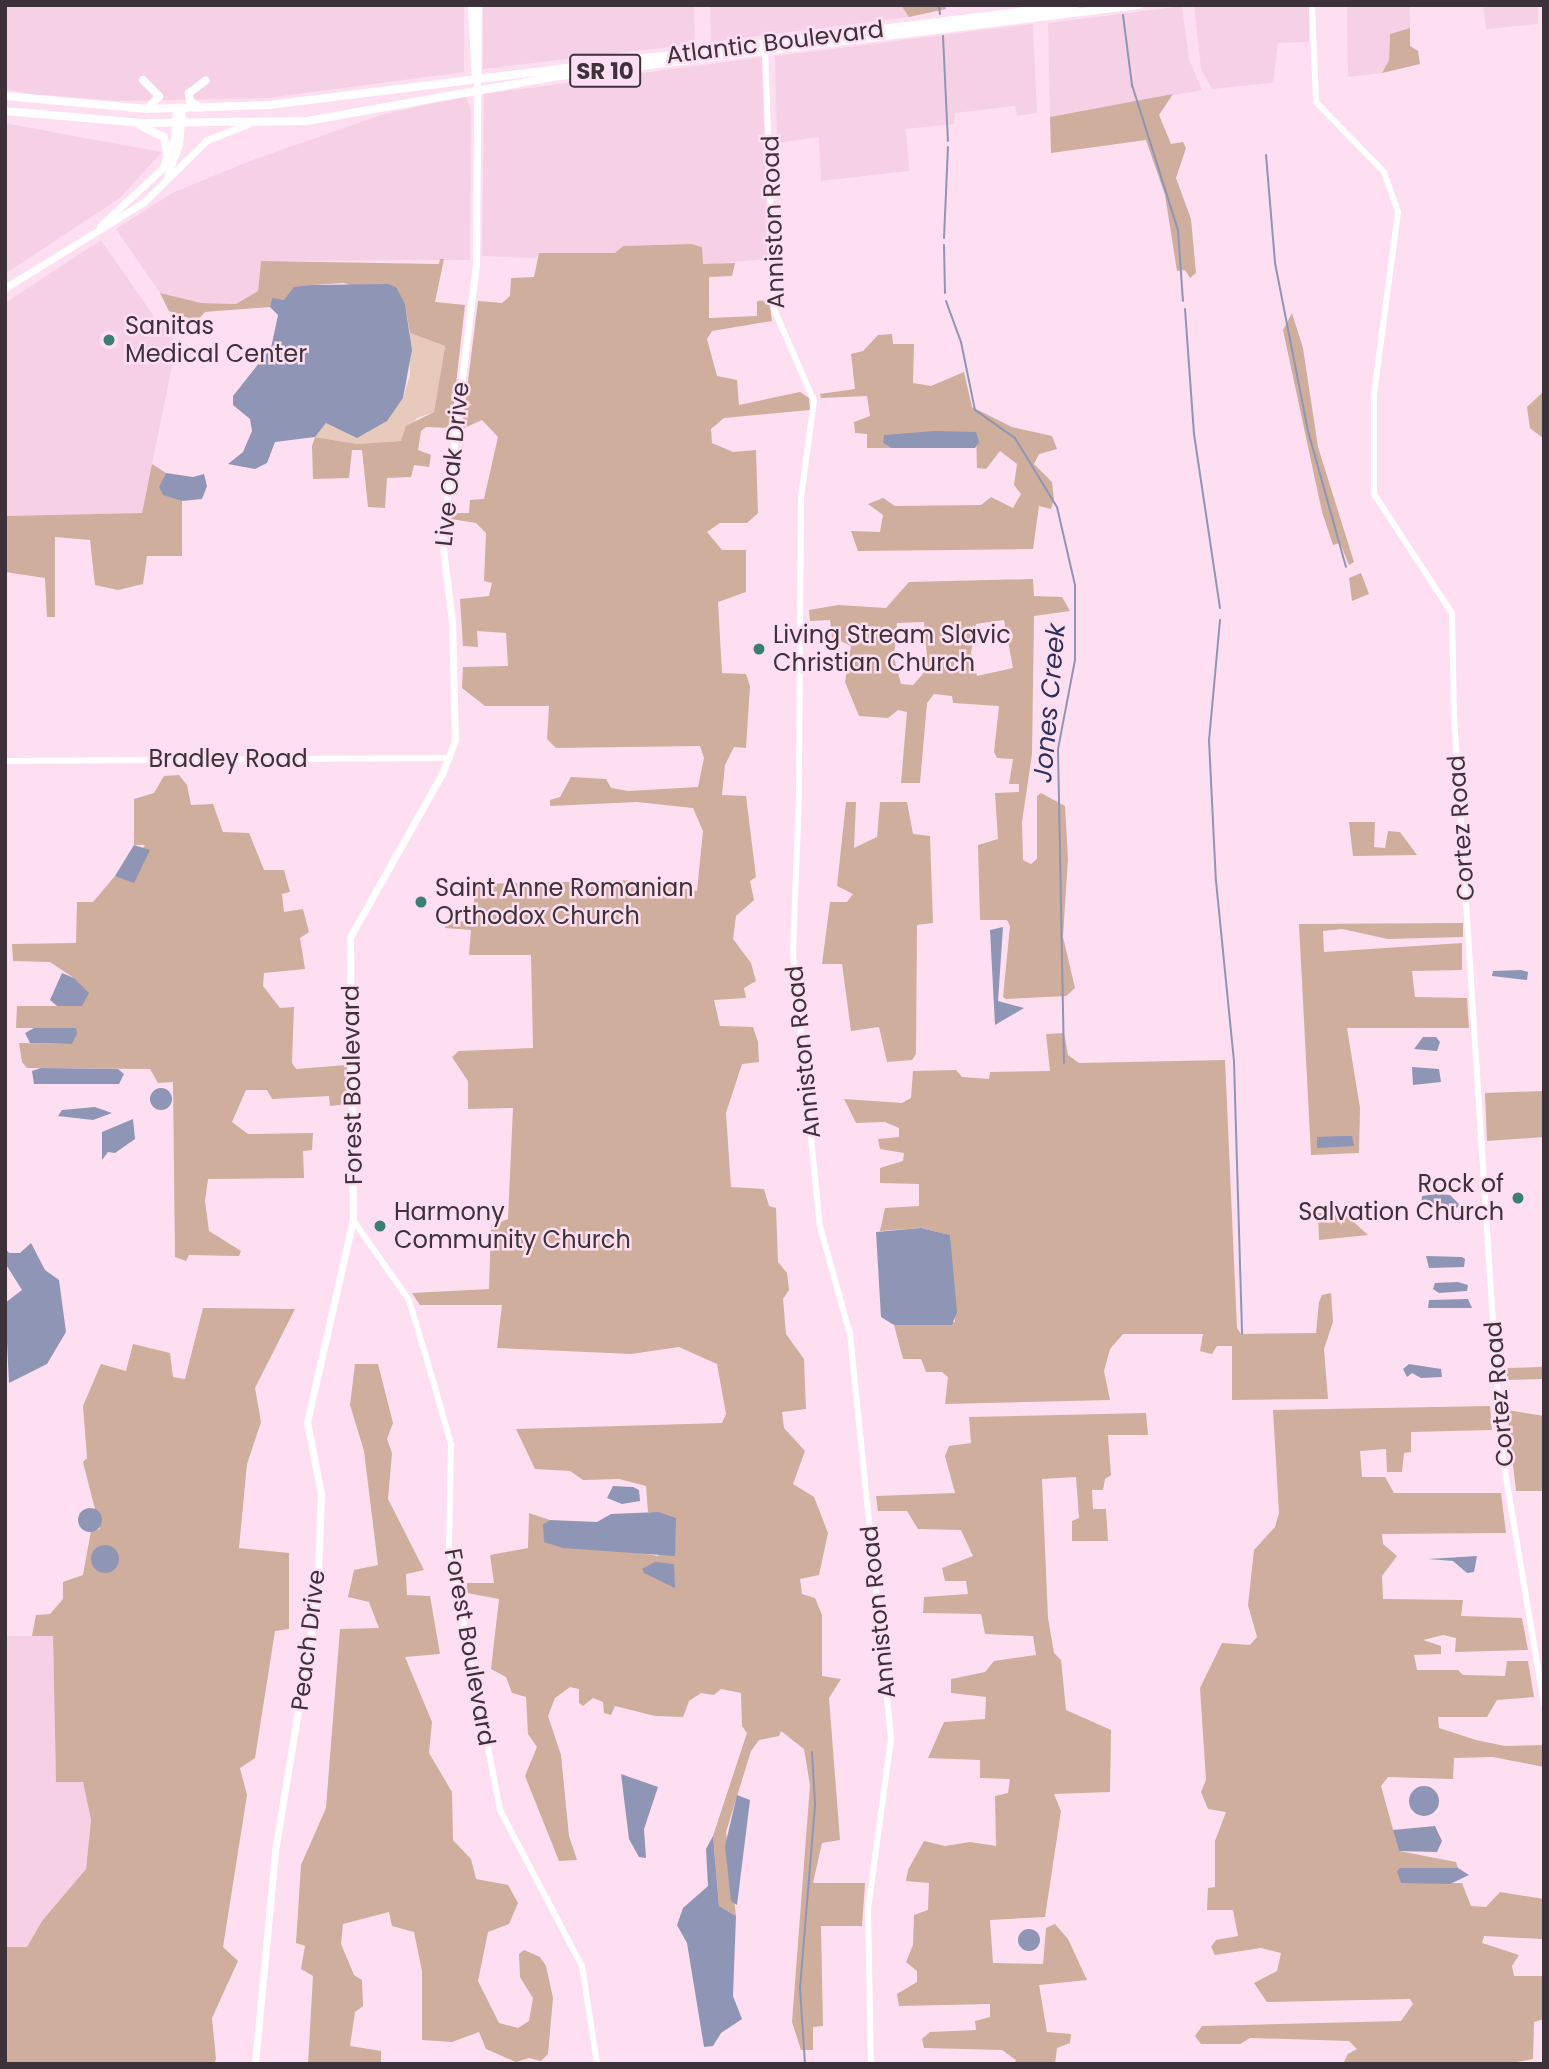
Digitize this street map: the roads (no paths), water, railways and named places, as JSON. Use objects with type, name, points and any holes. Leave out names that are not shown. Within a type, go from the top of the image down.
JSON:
[{"type":"highway","name":"Atlantic Boulevard","points":[[179,124],[257,124],[341,116],[475,90],[865,31],[1075,5]]},
{"type":"highway","name":"Atlantic Boulevard","points":[[179,109],[294,103],[635,59],[853,40],[1139,5]]},
{"type":"highway","points":[[967,26],[981,16]]},
{"type":"highway","points":[[853,40],[865,31]]},
{"type":"highway","points":[[625,68],[635,59]]},
{"type":"highway","points":[[144,80],[159,96],[147,109]]},
{"type":"highway","points":[[204,109],[190,101],[189,93],[206,80]]},
{"type":"highway","points":[[5,96],[147,109],[179,109]]},
{"type":"highway","points":[[5,111],[124,122],[179,124]]},
{"type":"highway","points":[[124,122],[162,135],[168,158]]},
{"type":"main road","points":[[471,5],[475,78]]},
{"type":"main road","points":[[475,78],[478,5]]},
{"type":"main road","name":"Live Oak Drive","points":[[351,937],[450,758],[455,740],[454,652],[442,541],[476,266],[475,78]]},
{"type":"main road","name":"Atlantic Boulevard","points":[[100,226],[109,214],[149,185],[168,158],[179,124],[179,109]]},
{"type":"main road","points":[[159,189],[178,148],[179,124]]},
{"type":"main road","name":"Atlantic Boulevard","points":[[5,288],[100,226],[115,222],[159,189],[207,140],[237,127],[257,124]]},
{"type":"main road","name":"Forest Boulevard","points":[[351,937],[353,1220]]},
{"type":"main road","name":"Peach Drive","points":[[255,2064],[274,1858],[318,1586],[321,1494],[307,1422],[353,1220]]},
{"type":"street","name":"Cortez Road","points":[[1312,5],[1316,102],[1384,172],[1398,212],[1374,395],[1374,494],[1452,613],[1454,715],[1501,1447],[1544,1704]]},
{"type":"street","name":"Anniston Road","points":[[764,47],[774,309],[814,401],[801,497],[799,796],[793,953],[820,1227],[850,1334],[891,1739],[868,1910],[871,2064]]},
{"type":"street","name":"Bradley Road","points":[[5,761],[450,758]]},
{"type":"street","name":"Forest Boulevard","points":[[353,1220],[409,1300],[435,1384],[451,1444],[449,1547],[500,1811],[582,1966],[597,2064]]},
{"type":"street","points":[[1534,1647],[1544,1647]]},
{"type":"water","points":[[388,284],[396,287],[405,304],[412,350],[403,398],[387,421],[357,438],[326,423],[315,437],[275,442],[267,463],[255,469],[228,464],[243,452],[252,431],[250,419],[233,405],[233,396],[271,348],[278,315],[270,307],[272,298],[284,300],[294,287]]},
{"type":"water","points":[[934,431],[976,432],[979,442],[975,448],[891,448],[883,443],[884,435]]},
{"type":"water","points":[[166,473],[193,477],[204,474],[207,486],[202,499],[182,501],[163,495],[159,487]]},
{"type":"water","points":[[134,845],[150,850],[134,883],[115,876]]},
{"type":"water","points":[[1003,927],[998,1001],[1024,1008],[995,1025],[990,930]]},
{"type":"water","points":[[1493,971],[1528,972],[1527,980],[1492,976]]},
{"type":"water","points":[[62,973],[74,978],[89,993],[82,1006],[57,1006],[50,1000]]},
{"type":"water","points":[[34,1028],[76,1028],[77,1034],[72,1044],[30,1043],[25,1033]]},
{"type":"water","points":[[1423,1037],[1436,1037],[1440,1042],[1437,1051],[1414,1049]]},
{"type":"water","points":[[1412,1067],[1439,1069],[1441,1082],[1413,1085]]},
{"type":"water","points":[[41,1068],[118,1069],[124,1074],[119,1084],[34,1084],[32,1071]]},
{"type":"water","points":[[161,1088],[169,1091],[172,1099],[169,1107],[161,1110],[153,1107],[150,1099],[153,1091]]},
{"type":"water","points":[[95,1107],[112,1113],[93,1120],[58,1116],[62,1110]]},
{"type":"water","points":[[133,1119],[135,1139],[115,1153],[108,1152],[102,1160],[102,1132]]},
{"type":"water","points":[[1352,1136],[1354,1146],[1317,1148],[1317,1137]]},
{"type":"water","points":[[1450,1195],[1460,1205],[1455,1209],[1421,1206],[1422,1196]]},
{"type":"water","points":[[921,1228],[950,1235],[957,1312],[952,1325],[894,1325],[881,1317],[876,1232]]},
{"type":"water","points":[[31,1243],[45,1270],[59,1280],[66,1332],[47,1364],[9,1383],[5,1303],[22,1290],[5,1263],[5,1248],[9,1253],[20,1253]]},
{"type":"water","points":[[1426,1256],[1462,1257],[1465,1259],[1464,1267],[1429,1268]]},
{"type":"water","points":[[1458,1282],[1468,1285],[1467,1291],[1439,1293],[1433,1289],[1435,1283]]},
{"type":"water","points":[[1468,1299],[1472,1308],[1428,1308],[1429,1300]]},
{"type":"water","points":[[1409,1364],[1441,1369],[1442,1377],[1421,1378],[1412,1373],[1407,1377],[1403,1369]]},
{"type":"water","points":[[613,1486],[639,1490],[640,1501],[622,1504],[607,1498]]},
{"type":"water","points":[[90,1508],[101,1515],[102,1520],[95,1531],[90,1532],[79,1525],[78,1520],[85,1509]]},
{"type":"water","points":[[658,1512],[676,1518],[675,1556],[563,1548],[544,1542],[543,1524],[550,1520],[597,1522],[611,1514]]},
{"type":"water","points":[[105,1545],[115,1549],[119,1559],[115,1569],[105,1573],[95,1569],[91,1559],[95,1549]]},
{"type":"water","points":[[1477,1556],[1474,1572],[1467,1573],[1453,1561],[1428,1559]]},
{"type":"water","points":[[655,1562],[674,1564],[675,1588],[644,1573],[642,1569]]},
{"type":"water","points":[[621,1774],[658,1787],[644,1829],[646,1858],[639,1857],[629,1839]]},
{"type":"water","points":[[1424,1786],[1435,1790],[1439,1801],[1435,1812],[1424,1816],[1413,1812],[1409,1801],[1413,1790]]},
{"type":"water","points":[[737,1795],[750,1800],[737,1905],[731,1901],[725,1846]]},
{"type":"water","points":[[1435,1826],[1442,1841],[1437,1852],[1399,1851],[1393,1830]]},
{"type":"water","points":[[713,1836],[719,1906],[736,1916],[733,1996],[742,2019],[721,2033],[713,2046],[704,2047],[687,1943],[677,1925],[683,1908],[708,1886],[706,1849]]},
{"type":"water","points":[[1400,1868],[1458,1868],[1469,1875],[1450,1884],[1401,1883],[1397,1871]]},
{"type":"water","points":[[1029,1929],[1037,1932],[1040,1940],[1037,1948],[1029,1951],[1021,1948],[1018,1940],[1021,1932]]},
{"type":"waterway","name":"Jones Creek","points":[[939,5],[940,14]]},
{"type":"waterway","points":[[1123,15],[1132,85],[1178,230],[1183,301]]},
{"type":"waterway","name":"Jones Creek","points":[[943,36],[948,141]]},
{"type":"waterway","name":"Jones Creek","points":[[944,238],[948,147]]},
{"type":"waterway","points":[[1266,155],[1275,263],[1308,431],[1346,567]]},
{"type":"waterway","name":"Jones Creek","points":[[944,245],[945,293]]},
{"type":"waterway","name":"Jones Creek","points":[[946,301],[961,342],[975,410],[1015,438],[1057,507],[1075,585],[1075,660],[1058,749],[1064,1063]]},
{"type":"waterway","points":[[1185,309],[1194,434],[1220,608]]},
{"type":"waterway","points":[[1220,620],[1209,740],[1216,881],[1234,1062],[1242,1334]]},
{"type":"waterway","points":[[805,2064],[800,1988],[815,1804],[812,1752]]},
{"type":"place","name":"Sanitas Medical Center","points":[[109,340]]},
{"type":"place","name":"Living Stream Slavic Christian Church","points":[[759,649]]},
{"type":"place","name":"Saint Anne Romanian Orthodox Church","points":[[421,902]]},
{"type":"place","name":"Rock of Salvation Church","points":[[1518,1198]]},
{"type":"place","name":"Harmony Community Church","points":[[380,1226]]}]
